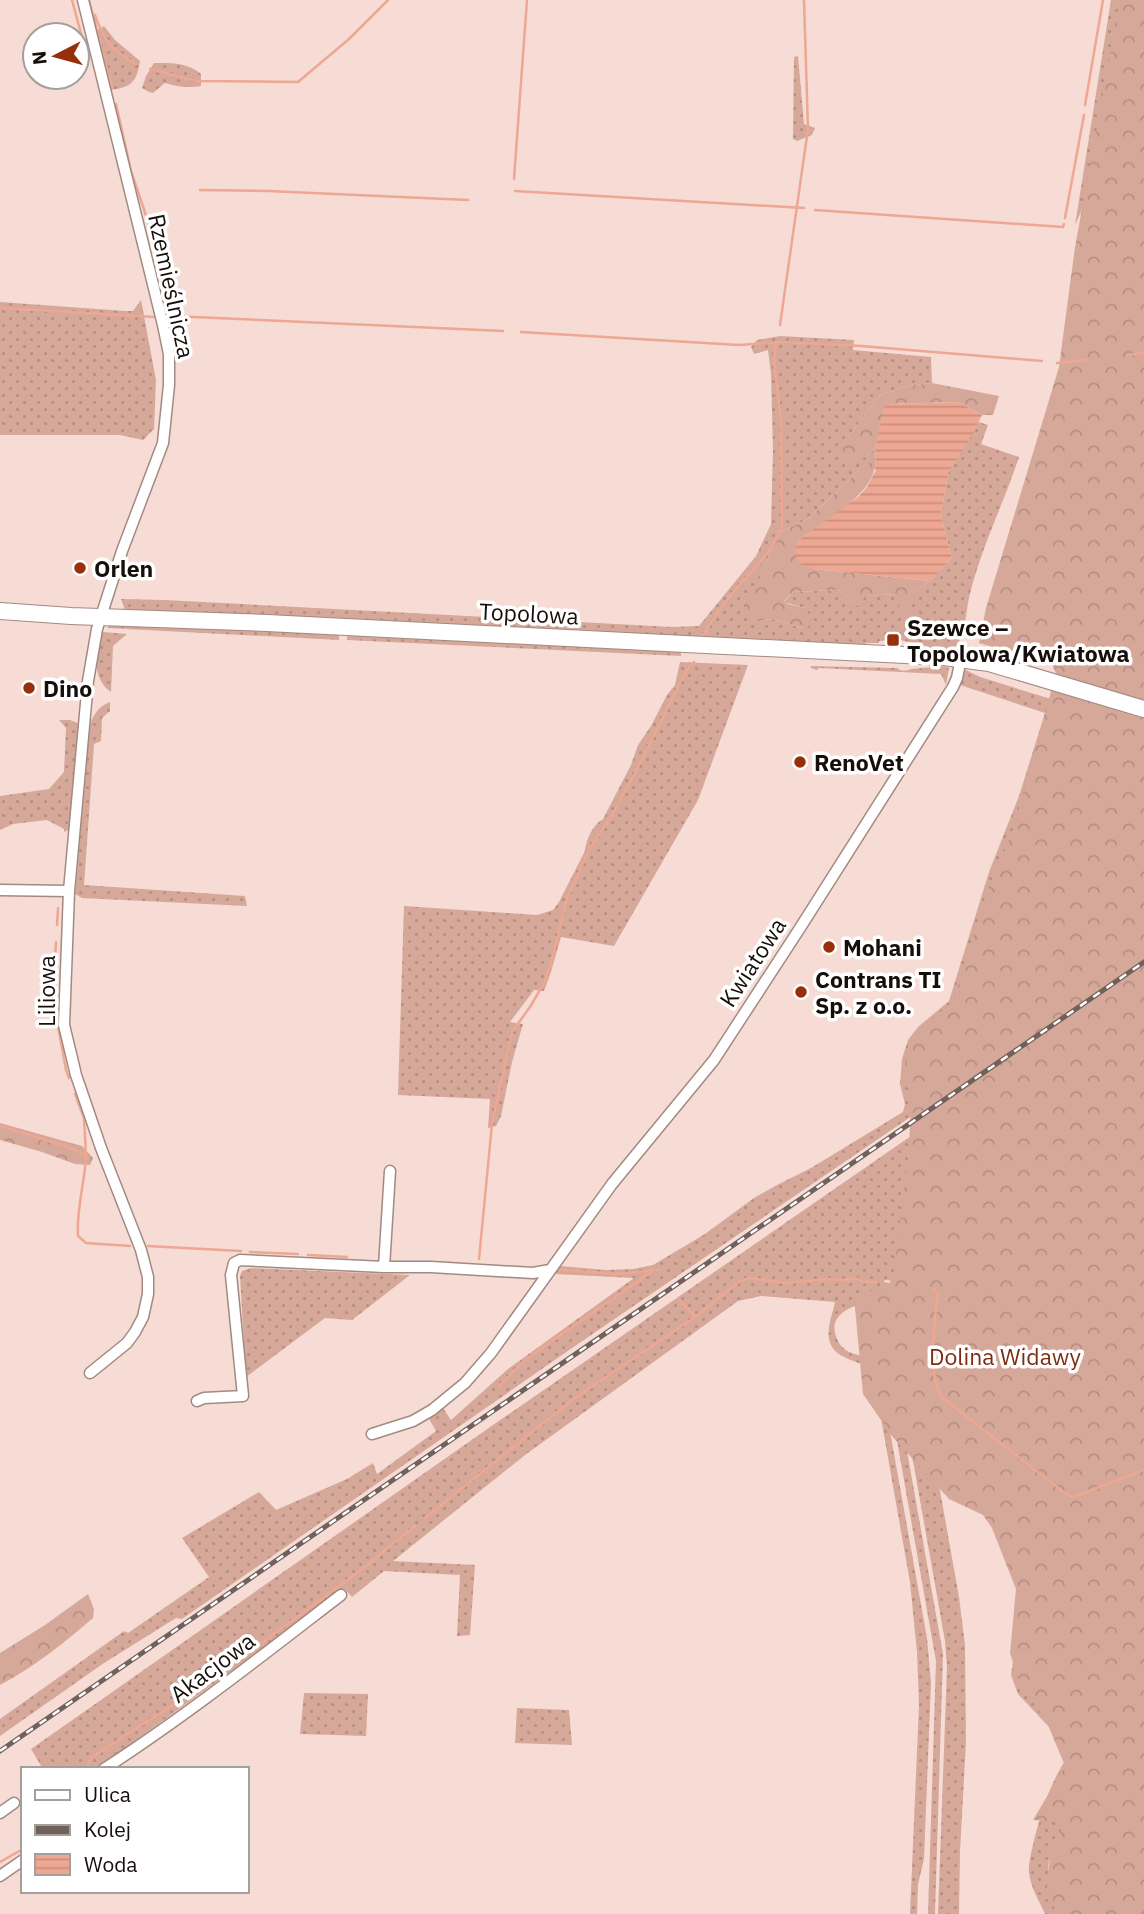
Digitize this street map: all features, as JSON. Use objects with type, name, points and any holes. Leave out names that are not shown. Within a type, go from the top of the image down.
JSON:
[{"type":"main road","name":"Topolowa","points":[[0,611],[100,618],[267,623],[961,658],[989,663],[1144,709]]},
{"type":"street","name":"Rzemieślnicza","points":[[83,0],[169,354],[163,443],[100,618]]},
{"type":"street","name":"Liliowa","points":[[90,1373],[127,1343],[143,1317],[148,1294],[148,1277],[141,1250],[92,1122],[76,1075],[64,1025],[69,891],[88,681],[100,618]]},
{"type":"street","name":"Kwiatowa","points":[[372,1434],[413,1421],[451,1396],[491,1353],[641,1146],[714,1060],[953,687],[961,658]]},
{"type":"street","points":[[0,890],[69,891]]},
{"type":"street","points":[[384,1267],[390,1171]]},
{"type":"street","points":[[197,1401],[204,1398],[243,1396],[231,1275],[234,1262],[260,1260],[533,1273],[550,1270]]},
{"type":"street","name":"Akacjowa","points":[[107,1767],[196,1706],[341,1595]]},
{"type":"street","points":[[0,1813],[14,1803]]},
{"type":"street","points":[[0,1875],[21,1861]]},
{"type":"green space","points":[[1111,0],[1122,0],[1090,192],[1075,225]]},
{"type":"green space","name":"Dolina Widawy","points":[[1120,0],[1144,0],[1144,1914],[1057,1914],[1047,1890],[1047,1878],[1051,1853],[1065,1822],[1033,1820],[1065,1766],[1048,1725],[1017,1675],[1010,1653],[1016,1589],[992,1528],[983,1515],[949,1499],[892,1436],[863,1394],[854,1297],[863,1291],[884,1291],[893,1277],[909,1151],[911,1095],[903,1075],[911,1038],[954,1000],[987,891],[1012,833],[1056,673],[1052,665],[979,643],[986,608],[1059,367],[1075,247]]},
{"type":"green space","points":[[104,26],[115,40],[140,61],[135,79],[123,88],[109,90],[93,33]]},
{"type":"green space","points":[[798,56],[804,124],[815,128],[812,135],[797,141],[793,139],[794,57]]},
{"type":"green space","points":[[154,63],[190,67],[201,74],[201,86],[183,87],[165,83],[153,93],[149,92],[142,88]]},
{"type":"green space","points":[[141,300],[156,380],[154,429],[143,440],[120,435],[0,435],[0,302],[133,311]]},
{"type":"green space","points":[[780,336],[854,340],[853,350],[931,357],[932,383],[908,386],[880,395],[848,437],[866,457],[875,448],[876,470],[866,464],[808,519],[778,533],[765,567],[759,621],[773,619],[801,628],[804,608],[784,602],[793,592],[839,590],[858,606],[865,596],[896,594],[903,616],[914,593],[952,558],[941,515],[948,473],[979,422],[988,425],[981,444],[1019,457],[979,562],[963,633],[953,648],[895,639],[854,646],[125,610],[121,599],[672,627],[699,626],[756,556],[771,524],[771,374],[768,350],[754,354],[751,347],[757,340]]},
{"type":"green space","points":[[932,383],[999,396],[993,415],[982,415],[959,402],[886,404],[875,448],[866,457],[850,463],[841,453],[848,437],[880,395],[908,386]]},
{"type":"green space","points":[[874,462],[873,473],[858,496],[797,541],[814,569],[930,581],[914,593],[908,620],[903,616],[895,594],[866,596],[858,606],[839,590],[793,592],[784,601],[804,608],[813,619],[808,627],[802,628],[773,619],[759,621],[750,617],[745,608],[778,533],[808,519],[866,464]]},
{"type":"green space","points":[[112,625],[231,630],[254,628],[339,634],[339,640],[107,628]]},
{"type":"green space","points":[[103,632],[127,634],[113,646],[111,692],[100,680],[96,664]]},
{"type":"green space","points":[[347,634],[681,650],[681,656],[347,640]]},
{"type":"green space","points":[[680,662],[748,665],[698,800],[614,946],[561,937],[544,991],[534,990],[510,1022],[523,1024],[501,1116],[496,1126],[488,1128],[490,1099],[398,1095],[404,906],[537,915],[553,910],[585,851],[591,833],[603,819],[631,765],[638,745],[675,685]]},
{"type":"green space","points":[[811,666],[897,668],[904,671],[944,666],[949,668],[946,685],[941,674],[817,670]]},
{"type":"green space","points":[[964,669],[980,677],[1067,704],[953,1088],[182,1619],[176,1618],[104,1663],[0,1736],[0,1719],[124,1631],[128,1633],[209,1577],[182,1538],[259,1492],[276,1510],[347,1479],[373,1463],[377,1474],[436,1431],[428,1417],[443,1408],[451,1420],[508,1369],[634,1278],[555,1274],[560,1266],[606,1270],[653,1265],[705,1234],[754,1198],[811,1168],[903,1112],[905,1104],[900,1084],[902,1059],[908,1040],[918,1027],[949,1001],[989,872],[1019,796],[1045,713],[960,685]]},
{"type":"green space","points":[[110,702],[110,711],[102,718],[101,741],[94,744],[84,885],[245,896],[247,906],[82,898],[75,894],[90,724],[97,711]]},
{"type":"green space","points":[[59,720],[80,724],[71,829],[64,832],[64,829],[47,820],[13,824],[0,830],[0,796],[49,789],[64,772],[66,728]]},
{"type":"green space","points":[[1144,975],[1144,1752],[1049,1861],[1050,1889],[1061,1914],[1045,1914],[1033,1889],[1029,1869],[1044,1806],[1057,1774],[1070,1754],[1061,1735],[1048,1726],[1018,1694],[1011,1675],[1019,1623],[1017,1557],[932,1446],[965,1645],[966,1742],[959,1914],[938,1914],[947,1667],[945,1641],[899,1382],[909,1151],[898,1259],[893,1281],[884,1282],[893,1287],[846,1310],[835,1323],[835,1329],[841,1346],[854,1354],[870,1358],[881,1381],[927,1638],[931,1682],[924,1859],[918,1884],[917,1914],[910,1914],[919,1705],[910,1582],[873,1373],[836,1352],[831,1346],[829,1325],[835,1302],[761,1296],[738,1301],[525,1455],[393,1561],[475,1565],[470,1635],[457,1636],[460,1575],[384,1571],[352,1597],[345,1589],[99,1767],[42,1767],[31,1749],[493,1425]]},
{"type":"green space","points":[[0,1123],[82,1146],[93,1158],[90,1165],[75,1164],[0,1140]]},
{"type":"green space","points":[[251,1268],[410,1275],[352,1320],[325,1318],[246,1377],[240,1276],[242,1271]]},
{"type":"green space","points":[[888,1390],[899,1406],[943,1654],[935,1914],[928,1914],[936,1661]]},
{"type":"green space","points":[[88,1594],[94,1609],[93,1618],[48,1654],[0,1685],[0,1653]]},
{"type":"green space","points":[[304,1693],[368,1694],[366,1736],[300,1734]]},
{"type":"green space","points":[[517,1708],[569,1710],[572,1745],[515,1743]]},
{"type":"water","points":[[959,402],[982,415],[948,473],[941,515],[952,558],[930,581],[814,569],[800,564],[794,554],[797,541],[858,497],[867,487],[876,470],[875,448],[885,404]]},
{"type":"waterway","points":[[72,0],[78,21]]},
{"type":"waterway","points":[[89,0],[112,88]]},
{"type":"waterway","points":[[150,69],[196,81],[298,82],[349,39],[388,0]]},
{"type":"waterway","points":[[514,179],[527,0]]},
{"type":"waterway","points":[[780,325],[808,129],[804,0]]},
{"type":"waterway","points":[[1085,105],[1103,0]]},
{"type":"waterway","points":[[95,15],[110,44],[136,64]]},
{"type":"waterway","points":[[116,104],[131,171],[156,245],[171,316],[503,331]]},
{"type":"waterway","points":[[1065,218],[1084,115]]},
{"type":"waterway","points":[[200,190],[468,200]]},
{"type":"waterway","points":[[515,191],[804,208]]},
{"type":"waterway","points":[[815,210],[1063,227],[1064,224]]},
{"type":"waterway","points":[[0,308],[154,317]]},
{"type":"waterway","points":[[521,332],[739,345],[780,342],[861,346],[1042,361]]},
{"type":"waterway","points":[[702,637],[730,596],[774,544],[782,525],[781,422],[774,359],[776,343]]},
{"type":"waterway","points":[[1128,355],[1144,353]]},
{"type":"waterway","points":[[1057,363],[1085,360]]},
{"type":"waterway","points":[[479,1259],[492,1124],[512,1032],[544,983],[567,898],[590,848],[611,817],[685,673],[694,662]]},
{"type":"waterway","points":[[57,925],[58,908]]},
{"type":"waterway","points":[[55,998],[56,942]]},
{"type":"waterway","points":[[56,1015],[69,1078]]},
{"type":"waterway","points":[[75,1094],[84,1118],[86,1155]]},
{"type":"waterway","points":[[0,1126],[86,1155],[78,1236],[86,1243],[130,1246]]},
{"type":"waterway","points":[[148,1246],[241,1251]]},
{"type":"waterway","points":[[250,1252],[298,1254]]},
{"type":"waterway","points":[[308,1255],[347,1257]]},
{"type":"waterway","points":[[561,1270],[618,1274],[659,1270]]},
{"type":"waterway","points":[[498,1387],[525,1360],[654,1270]]},
{"type":"waterway","points":[[425,1518],[572,1400],[695,1317],[740,1281],[749,1278],[785,1283],[856,1278],[863,1282],[876,1282]]},
{"type":"waterway","points":[[933,1289],[938,1293],[933,1363],[938,1389],[943,1398],[1073,1497],[1144,1470]]},
{"type":"waterway","points":[[680,1301],[695,1316]]},
{"type":"waterway","points":[[87,1767],[91,1758],[214,1678],[357,1573],[415,1526]]},
{"type":"waterway","points":[[0,1862],[21,1850]]},
{"type":"railway","points":[[0,1751],[1144,962]]},
{"type":"place","name":"Orlen","points":[[80,568]]},
{"type":"place","name":"Szewce – Topolowa/Kwiatowa","points":[[893,640]]},
{"type":"place","name":"Dino","points":[[29,688]]},
{"type":"place","name":"RenoVet","points":[[800,762]]},
{"type":"place","name":"Mohani","points":[[829,947]]},
{"type":"place","name":"Contrans TI Sp. z o.o.","points":[[801,992]]}]
